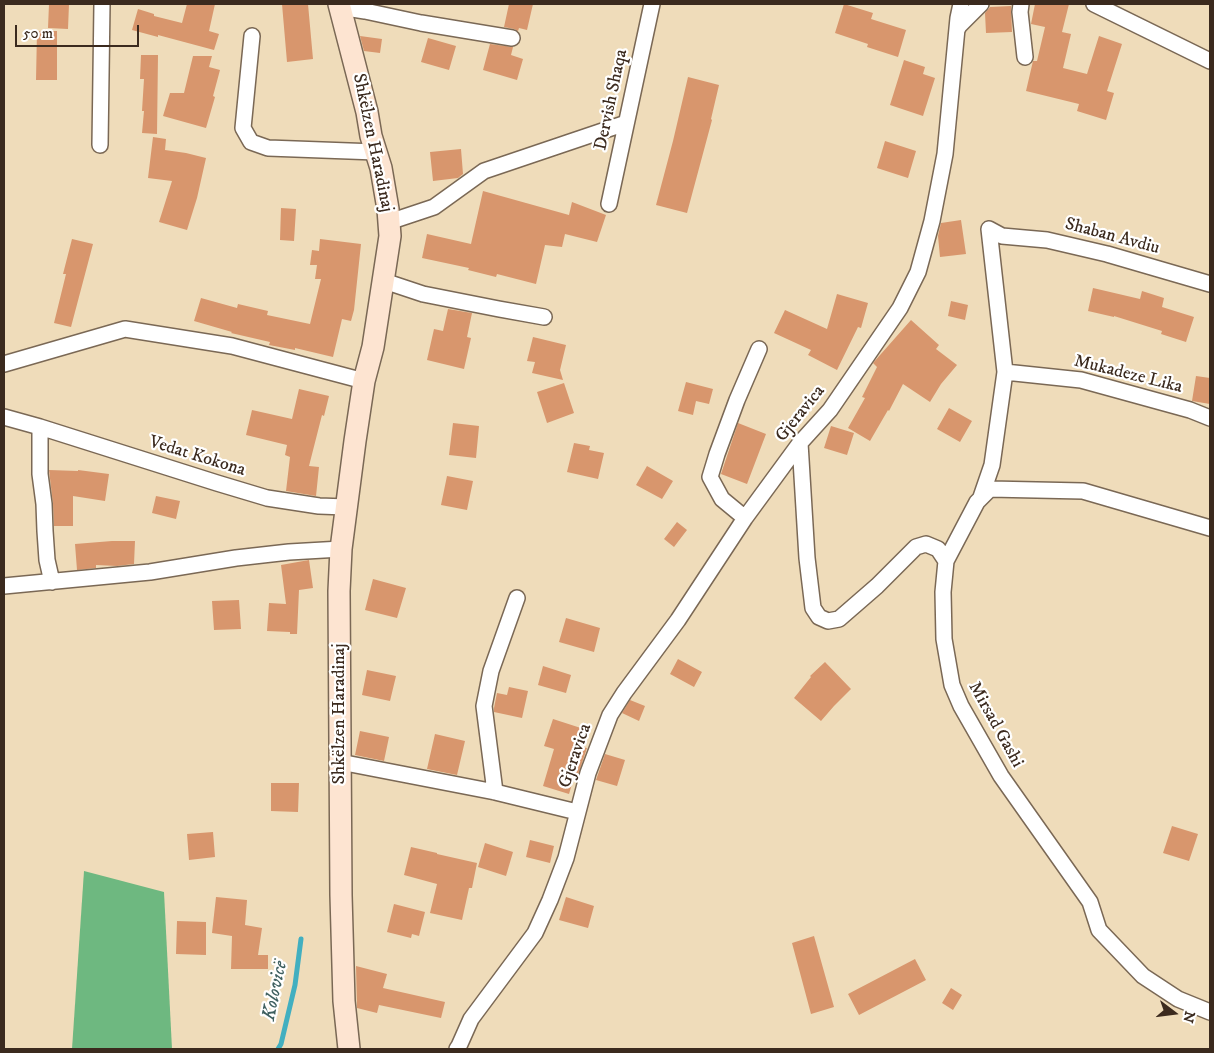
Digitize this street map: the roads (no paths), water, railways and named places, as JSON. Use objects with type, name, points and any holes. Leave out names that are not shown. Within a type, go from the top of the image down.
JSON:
[{"type":"street","points":[[100,145],[102,4]]},
{"type":"street","name":"Dervish Shaqa","points":[[609,204],[652,4]]},
{"type":"street","name":"Gjeravica","points":[[457,1049],[471,1019],[535,933],[566,858],[588,773],[610,715],[678,620],[745,518],[800,444],[830,410],[900,308],[918,272],[932,221],[945,154],[956,35],[961,4]]},
{"type":"street","points":[[956,35],[959,26],[981,4]]},
{"type":"street","points":[[1021,4],[1020,12],[1025,57]]},
{"type":"street","points":[[1094,4],[1210,61]]},
{"type":"street","name":"Shkëlzen Haradinaj","points":[[349,1049],[344,1001],[341,895],[339,590],[341,549],[364,381],[373,347],[390,236],[388,208],[381,168],[339,6],[421,23],[512,38]]},
{"type":"street","points":[[252,36],[243,128],[251,142],[268,148],[376,152]]},
{"type":"street","points":[[389,222],[434,207],[484,171],[626,123]]},
{"type":"street","name":"Shaban Avdiu","points":[[1005,372],[989,229],[1002,236],[1048,240],[1107,254],[1210,284]]},
{"type":"street","points":[[384,280],[423,294],[544,316]]},
{"type":"street","points":[[4,364],[124,329],[232,346],[364,381]]},
{"type":"street","points":[[745,518],[722,500],[710,477],[737,400],[759,349]]},
{"type":"street","points":[[981,498],[992,465],[1005,372]]},
{"type":"street","name":"Mukadeze Lika","points":[[1005,372],[1081,380],[1190,410],[1210,418]]},
{"type":"street","name":"Vedat Kokona","points":[[4,417],[267,498],[319,506],[346,507]]},
{"type":"street","points":[[40,427],[40,474],[44,504],[47,560],[52,582]]},
{"type":"street","points":[[800,444],[807,558],[813,608],[819,617],[828,621],[839,619],[877,586],[916,547],[926,544],[938,549],[946,561],[977,502],[990,489],[1083,491],[1210,528]]},
{"type":"street","points":[[4,586],[150,572],[236,558],[289,552],[341,549]]},
{"type":"street","name":"Mirsad Gashi","points":[[946,561],[943,592],[944,639],[952,685],[960,706],[1001,776],[1090,902],[1099,930],[1143,976],[1178,998],[1210,1012]]},
{"type":"street","points":[[496,792],[484,706],[491,671],[517,598]]},
{"type":"street","name":"Gjeravica","points":[[340,762],[496,792],[577,812]]},
{"type":"waterway","name":"Kolovicë","points":[[278,1049],[281,1044],[295,985],[301,939]]}]
